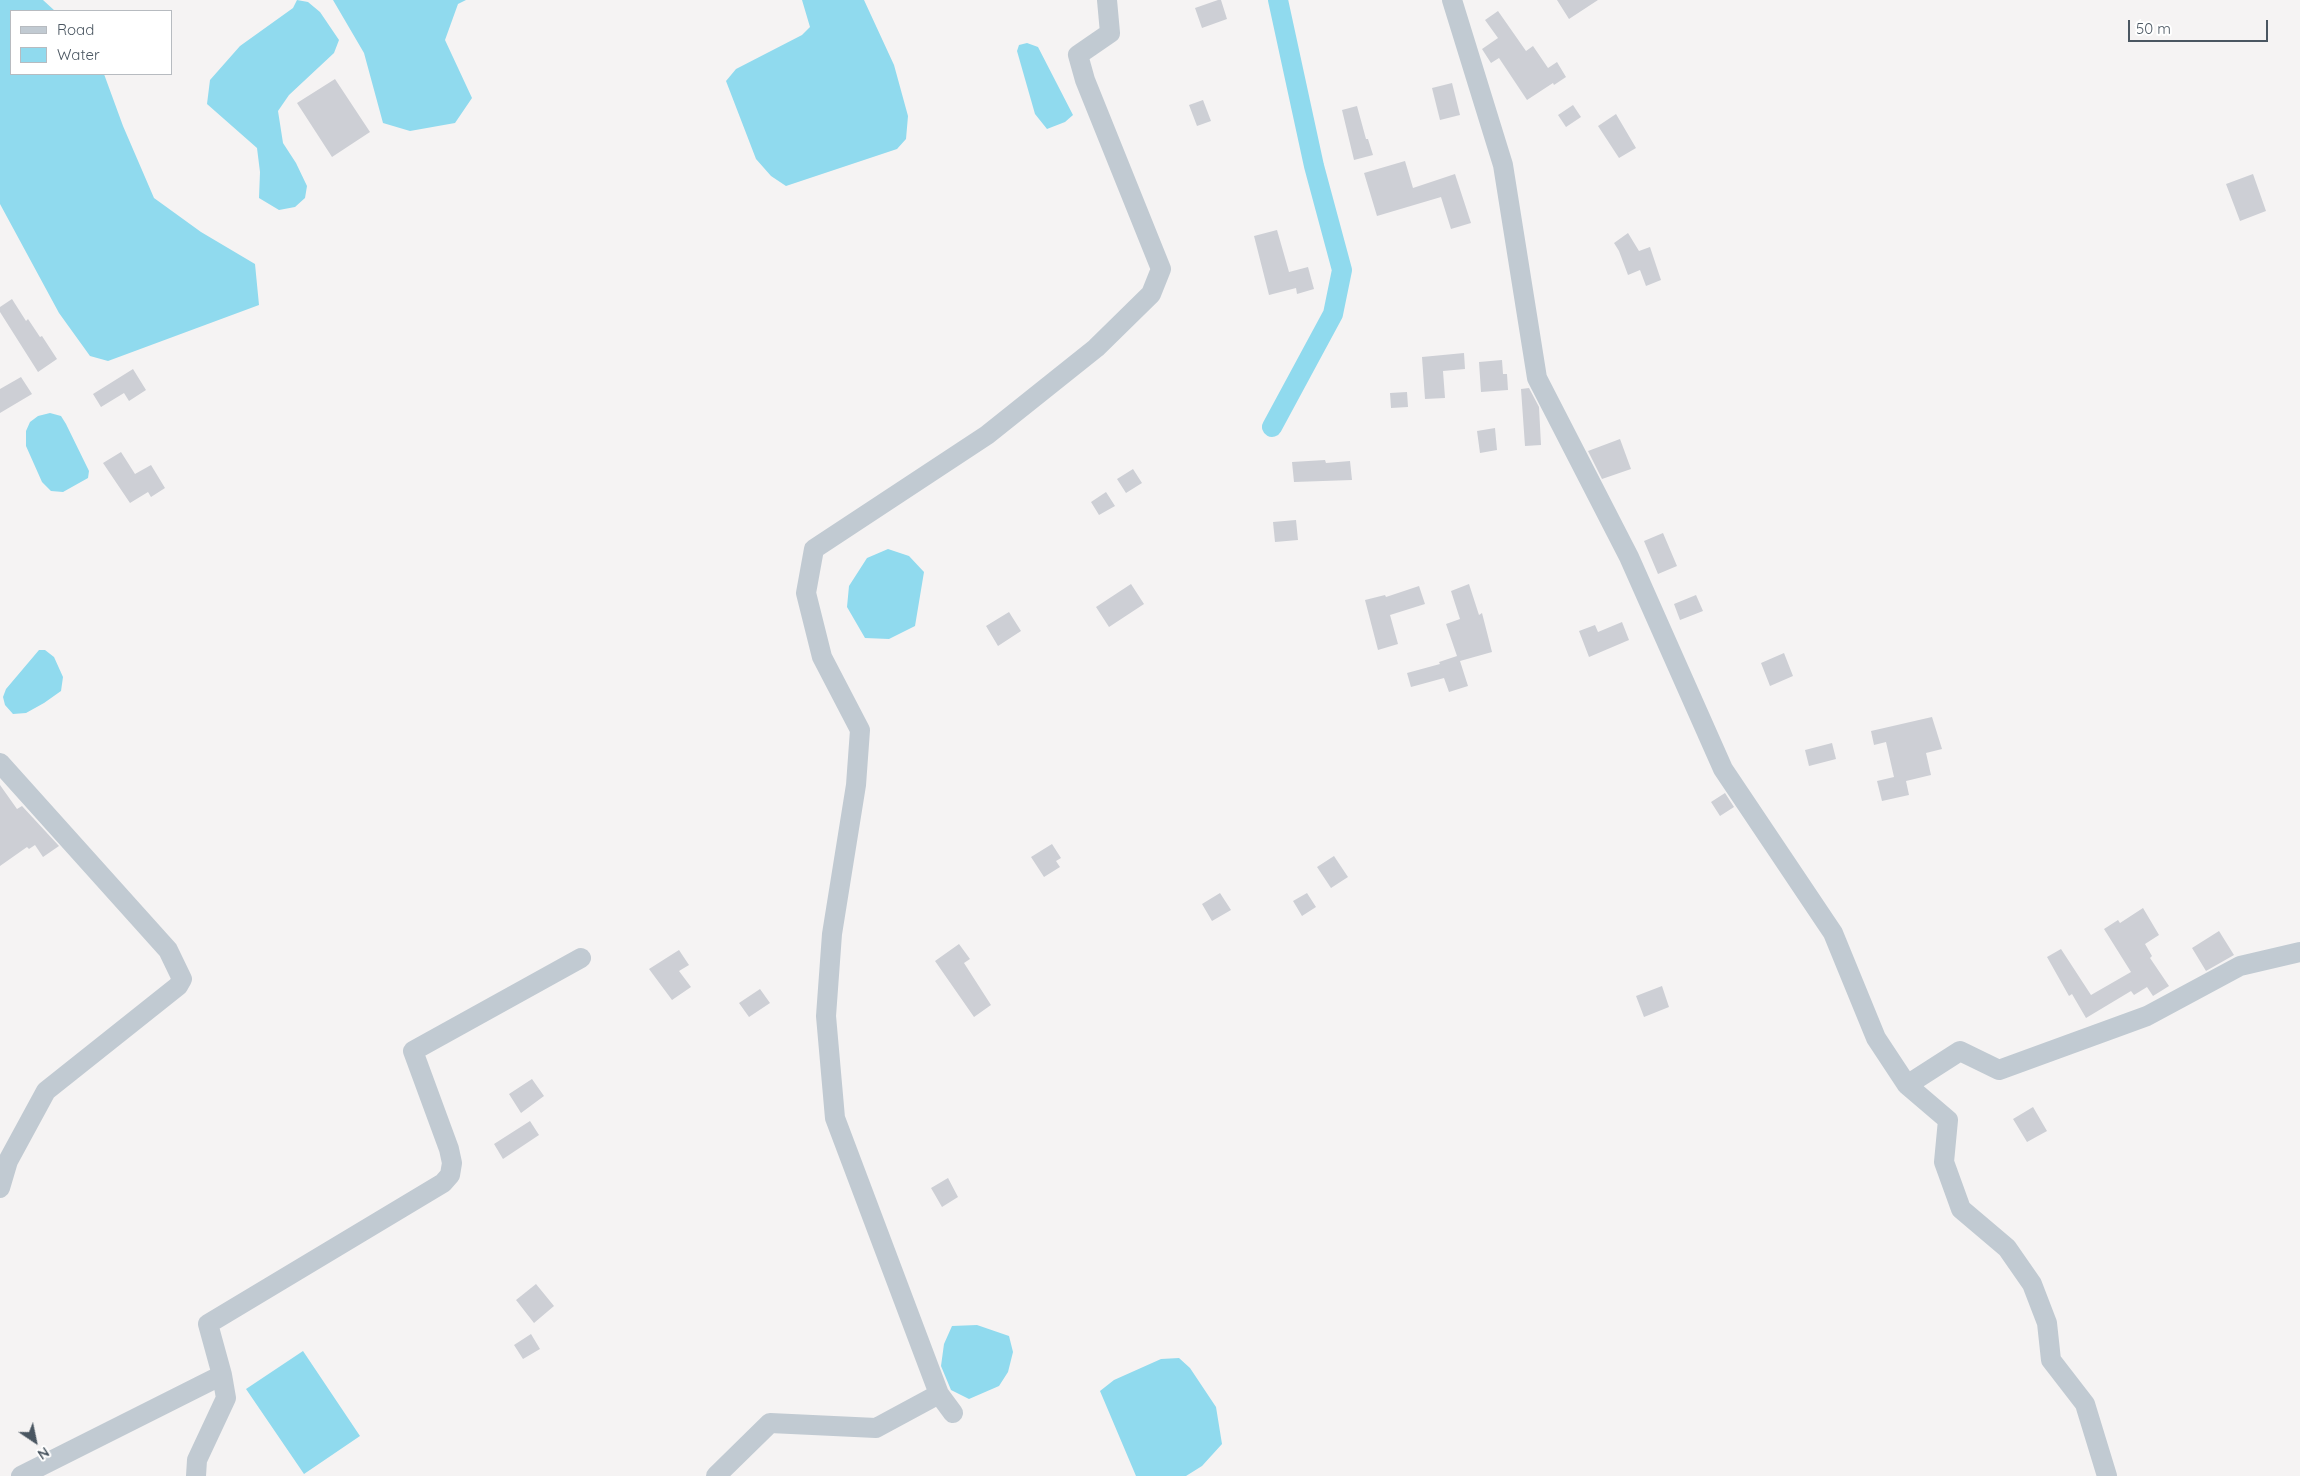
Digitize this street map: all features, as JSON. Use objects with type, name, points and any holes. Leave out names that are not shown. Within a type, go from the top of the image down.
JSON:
[{"type":"street","points":[[953,1413],[939,1394],[835,1118],[826,1016],[832,934],[856,785],[860,730],[822,656],[806,593],[814,549],[987,435],[1096,348],[1151,294],[1161,269],[1085,80],[1078,55],[1110,33],[1107,0]]},
{"type":"street","points":[[1452,0],[1502,165],[1537,378],[1629,557],[1723,769],[1832,932],[1876,1038],[1907,1085],[1948,1120],[1944,1162],[1960,1209],[2007,1248],[2032,1284],[2046,1323],[2051,1360],[2085,1404],[2108,1476]]},
{"type":"street","points":[[0,763],[168,950],[182,979],[178,986],[46,1091],[8,1161],[0,1188]]},
{"type":"street","points":[[1907,1085],[1960,1051],[1999,1070],[2147,1016],[2240,966],[2300,952]]},
{"type":"street","points":[[196,1476],[197,1460],[226,1398],[222,1375],[208,1324],[443,1183],[450,1175],[452,1163],[449,1149],[412,1051],[581,958]]},
{"type":"street","points":[[21,1476],[222,1375]]},
{"type":"street","points":[[716,1476],[770,1423],[876,1428],[939,1394]]},
{"type":"water","points":[[0,0],[43,0],[54,10],[10,10],[10,75],[104,75],[123,126],[154,198],[201,232],[255,264],[259,305],[108,361],[90,356],[59,313],[0,204]]},
{"type":"water","points":[[297,0],[308,2],[320,12],[339,40],[334,53],[289,95],[278,111],[283,143],[296,163],[307,186],[305,198],[295,207],[279,210],[259,198],[260,172],[257,148],[207,104],[210,80],[240,46],[293,8]]},
{"type":"water","points":[[333,0],[466,0],[458,4],[445,40],[472,98],[455,123],[410,131],[383,123],[364,53]]},
{"type":"water","points":[[802,0],[864,0],[894,65],[908,116],[906,139],[897,149],[786,186],[771,176],[756,159],[726,81],[736,69],[802,35],[810,27]]},
{"type":"water","points":[[1027,43],[1038,47],[1073,115],[1065,122],[1047,129],[1035,114],[1017,51],[1019,45]]},
{"type":"water","points":[[50,413],[61,416],[89,471],[88,478],[63,492],[51,491],[42,482],[26,446],[26,431],[30,422],[38,416]]},
{"type":"water","points":[[888,549],[909,556],[924,572],[915,626],[889,639],[865,638],[847,607],[849,586],[867,558]]},
{"type":"water","points":[[39,650],[45,650],[54,657],[63,677],[61,691],[26,713],[13,714],[5,705],[3,697],[6,689]]},
{"type":"water","points":[[977,1325],[1009,1336],[1013,1352],[1008,1372],[999,1386],[969,1399],[951,1390],[941,1366],[944,1344],[952,1326]]},
{"type":"water","points":[[303,1351],[360,1436],[304,1474],[246,1389]]},
{"type":"water","points":[[1179,1358],[1190,1368],[1216,1407],[1222,1444],[1202,1466],[1186,1476],[1136,1476],[1100,1391],[1114,1380],[1161,1359]]},
{"type":"building","points":[[1221,0],[1227,19],[1202,28],[1195,8]]},
{"type":"building","points":[[1557,0],[1598,0],[1569,19]]},
{"type":"building","points":[[1498,11],[1526,51],[1533,46],[1548,68],[1557,62],[1566,77],[1527,100],[1499,58],[1491,63],[1482,49],[1498,38],[1485,20]]},
{"type":"building","points":[[335,79],[370,132],[332,157],[297,103]]},
{"type":"building","points":[[1452,83],[1460,115],[1440,120],[1432,88]]},
{"type":"building","points":[[1203,100],[1211,121],[1197,126],[1189,105]]},
{"type":"building","points":[[1573,105],[1581,117],[1566,127],[1558,115]]},
{"type":"building","points":[[1357,106],[1366,139],[1368,139],[1373,155],[1354,160],[1342,110]]},
{"type":"building","points":[[1616,114],[1636,148],[1619,158],[1598,126]]},
{"type":"building","points":[[1405,161],[1413,188],[1455,174],[1471,223],[1451,229],[1441,197],[1377,216],[1364,173]]},
{"type":"building","points":[[2253,174],[2266,211],[2240,221],[2226,184]]},
{"type":"building","points":[[1277,230],[1289,272],[1308,267],[1314,289],[1297,294],[1296,288],[1269,295],[1254,236]]},
{"type":"building","points":[[1628,233],[1639,251],[1650,247],[1661,280],[1646,286],[1640,270],[1628,275],[1614,243]]},
{"type":"building","points":[[12,299],[26,321],[28,319],[40,337],[42,336],[57,359],[38,372],[0,312],[0,307]]},
{"type":"building","points":[[1464,353],[1465,369],[1443,371],[1445,398],[1425,399],[1422,357]]},
{"type":"building","points":[[1502,360],[1503,374],[1507,374],[1508,390],[1481,392],[1479,362]]},
{"type":"building","points":[[133,369],[146,390],[129,401],[124,393],[101,407],[93,394]]},
{"type":"building","points":[[21,377],[32,394],[0,413],[0,389]]},
{"type":"building","points":[[1529,388],[1539,407],[1541,445],[1525,446],[1521,389]]},
{"type":"building","points":[[1407,392],[1408,407],[1391,408],[1390,393]]},
{"type":"building","points":[[1495,428],[1497,450],[1480,453],[1477,431]]},
{"type":"building","points":[[1620,439],[1631,469],[1602,479],[1588,451]]},
{"type":"building","points":[[121,452],[135,474],[151,465],[165,488],[151,497],[148,492],[130,503],[103,463]]},
{"type":"building","points":[[1325,460],[1326,463],[1350,461],[1352,480],[1294,482],[1292,462]]},
{"type":"building","points":[[1133,469],[1142,483],[1126,493],[1117,479]]},
{"type":"building","points":[[1106,492],[1115,506],[1099,515],[1091,502]]},
{"type":"building","points":[[1296,520],[1298,540],[1275,542],[1273,522]]},
{"type":"building","points":[[1663,533],[1677,566],[1658,574],[1644,541]]},
{"type":"building","points":[[1131,584],[1144,604],[1109,627],[1096,607]]},
{"type":"building","points":[[1469,584],[1479,615],[1482,613],[1492,652],[1460,661],[1468,686],[1449,692],[1444,678],[1411,687],[1407,673],[1440,664],[1439,662],[1457,656],[1446,624],[1460,619],[1451,591]]},
{"type":"building","points":[[1419,586],[1425,604],[1390,615],[1398,644],[1378,650],[1365,600],[1385,595],[1386,597]]},
{"type":"building","points":[[1696,595],[1703,611],[1680,620],[1674,604]]},
{"type":"building","points":[[1009,612],[1021,631],[998,646],[986,626]]},
{"type":"building","points":[[1622,622],[1629,640],[1589,657],[1579,631],[1595,625],[1598,632]]},
{"type":"building","points":[[1784,653],[1793,676],[1770,686],[1761,663]]},
{"type":"building","points":[[1932,717],[1942,749],[1926,753],[1931,775],[1906,781],[1909,795],[1882,801],[1877,781],[1894,777],[1886,742],[1874,745],[1871,731]]},
{"type":"building","points":[[1832,743],[1836,759],[1809,766],[1805,750]]},
{"type":"building","points":[[0,785],[17,809],[22,806],[59,846],[43,857],[35,845],[29,849],[27,847],[0,866]]},
{"type":"building","points":[[1725,793],[1734,807],[1720,816],[1711,802]]},
{"type":"building","points":[[1052,844],[1061,858],[1056,861],[1060,867],[1044,877],[1031,857]]},
{"type":"building","points":[[1334,856],[1348,877],[1331,888],[1317,867]]},
{"type":"building","points":[[1220,893],[1231,910],[1212,921],[1202,904]]},
{"type":"building","points":[[1307,893],[1316,907],[1302,916],[1293,901]]},
{"type":"building","points":[[2143,908],[2159,935],[2145,944],[2152,956],[2150,958],[2169,986],[2153,996],[2147,987],[2134,995],[2131,991],[2086,1018],[2072,994],[2069,996],[2047,957],[2061,949],[2091,995],[2131,972],[2104,929],[2118,920],[2120,923]]},
{"type":"building","points":[[2219,931],[2234,955],[2206,971],[2192,948]]},
{"type":"building","points":[[959,944],[970,959],[964,963],[991,1005],[974,1017],[935,961]]},
{"type":"building","points":[[679,950],[689,965],[679,971],[691,987],[672,1000],[649,969]]},
{"type":"building","points":[[1662,986],[1669,1007],[1644,1017],[1636,996]]},
{"type":"building","points":[[760,989],[770,1003],[749,1017],[739,1003]]},
{"type":"building","points":[[532,1079],[544,1096],[521,1113],[509,1094]]},
{"type":"building","points":[[2033,1107],[2047,1131],[2027,1142],[2013,1119]]},
{"type":"building","points":[[530,1121],[539,1135],[503,1159],[494,1144]]},
{"type":"building","points":[[948,1178],[958,1197],[942,1207],[931,1188]]},
{"type":"building","points":[[536,1284],[554,1306],[534,1323],[516,1300]]},
{"type":"building","points":[[531,1334],[540,1349],[523,1359],[514,1345]]},
{"type":"waterway","points":[[1272,427],[1333,314],[1342,270],[1314,166],[1278,0]]}]
